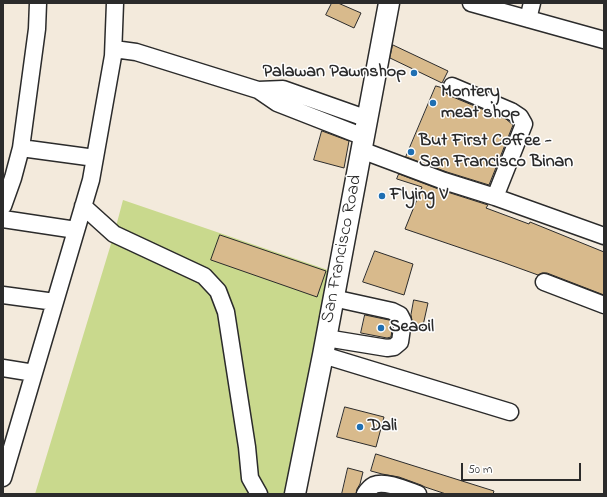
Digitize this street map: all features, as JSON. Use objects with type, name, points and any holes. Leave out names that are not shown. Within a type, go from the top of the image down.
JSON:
[{"type":"main road","name":"San Francisco Road","points":[[295,494],[389,3]]},
{"type":"street","points":[[3,206],[14,178],[21,148],[37,29],[38,3]]},
{"type":"street","points":[[3,478],[9,439],[34,373],[91,180],[114,49],[115,3]]},
{"type":"street","points":[[471,3],[604,40]]},
{"type":"street","points":[[528,18],[532,3]]},
{"type":"street","points":[[114,49],[136,52],[258,90],[283,89],[444,181],[604,236]]},
{"type":"street","points":[[452,86],[512,111],[520,117],[524,124],[495,198]]},
{"type":"street","points":[[21,148],[95,158]]},
{"type":"street","points":[[83,206],[114,234],[204,276],[218,291],[226,312],[247,447],[250,478],[259,494]]},
{"type":"street","points":[[3,219],[76,230]]},
{"type":"street","points":[[544,282],[604,305]]},
{"type":"street","points":[[3,295],[55,302]]},
{"type":"street","points":[[324,346],[387,348],[394,347],[400,342],[403,321],[400,315],[392,311],[333,298]]},
{"type":"street","points":[[324,346],[510,412]]},
{"type":"street","points":[[3,368],[34,373]]},
{"type":"street","points":[[368,490],[378,483],[390,484],[415,494]]},
{"type":"green space","points":[[123,200],[328,270],[286,494],[35,494]]},
{"type":"building","points":[[332,3],[338,3],[361,13],[354,28],[326,15]]},
{"type":"building","points":[[393,45],[448,71],[442,83],[390,58]]},
{"type":"building","points":[[436,86],[443,88],[448,95],[506,119],[513,125],[489,185],[406,157]]},
{"type":"building","points":[[322,131],[349,141],[344,168],[314,160]]},
{"type":"building","points":[[399,174],[441,190],[488,205],[486,208],[529,224],[530,222],[604,252],[604,295],[547,273],[538,275],[405,229],[422,187],[397,179]]},
{"type":"building","points":[[220,235],[326,271],[317,297],[211,260]]},
{"type":"building","points":[[375,251],[413,264],[404,295],[363,282]]},
{"type":"building","points":[[414,300],[428,303],[422,330],[412,328],[411,315]]},
{"type":"building","name":"Seaoil","points":[[365,315],[393,322],[391,337],[387,338],[361,333]]},
{"type":"building","name":"Dali","points":[[345,407],[384,417],[376,447],[337,437]]},
{"type":"building","points":[[376,454],[494,491],[493,494],[446,494],[399,477],[371,471]]},
{"type":"building","points":[[348,468],[363,472],[356,494],[342,494]]},
{"type":"place","name":"Palawan Pawnshop","points":[[414,73]]},
{"type":"place","name":"Montery meat shop","points":[[433,103]]},
{"type":"place","name":"But First Coffee - San Francisco Binan","points":[[411,152]]},
{"type":"place","name":"Flying V","points":[[382,196]]},
{"type":"place","name":"Seaoil","points":[[381,328]]},
{"type":"place","name":"Dali","points":[[360,427]]}]
